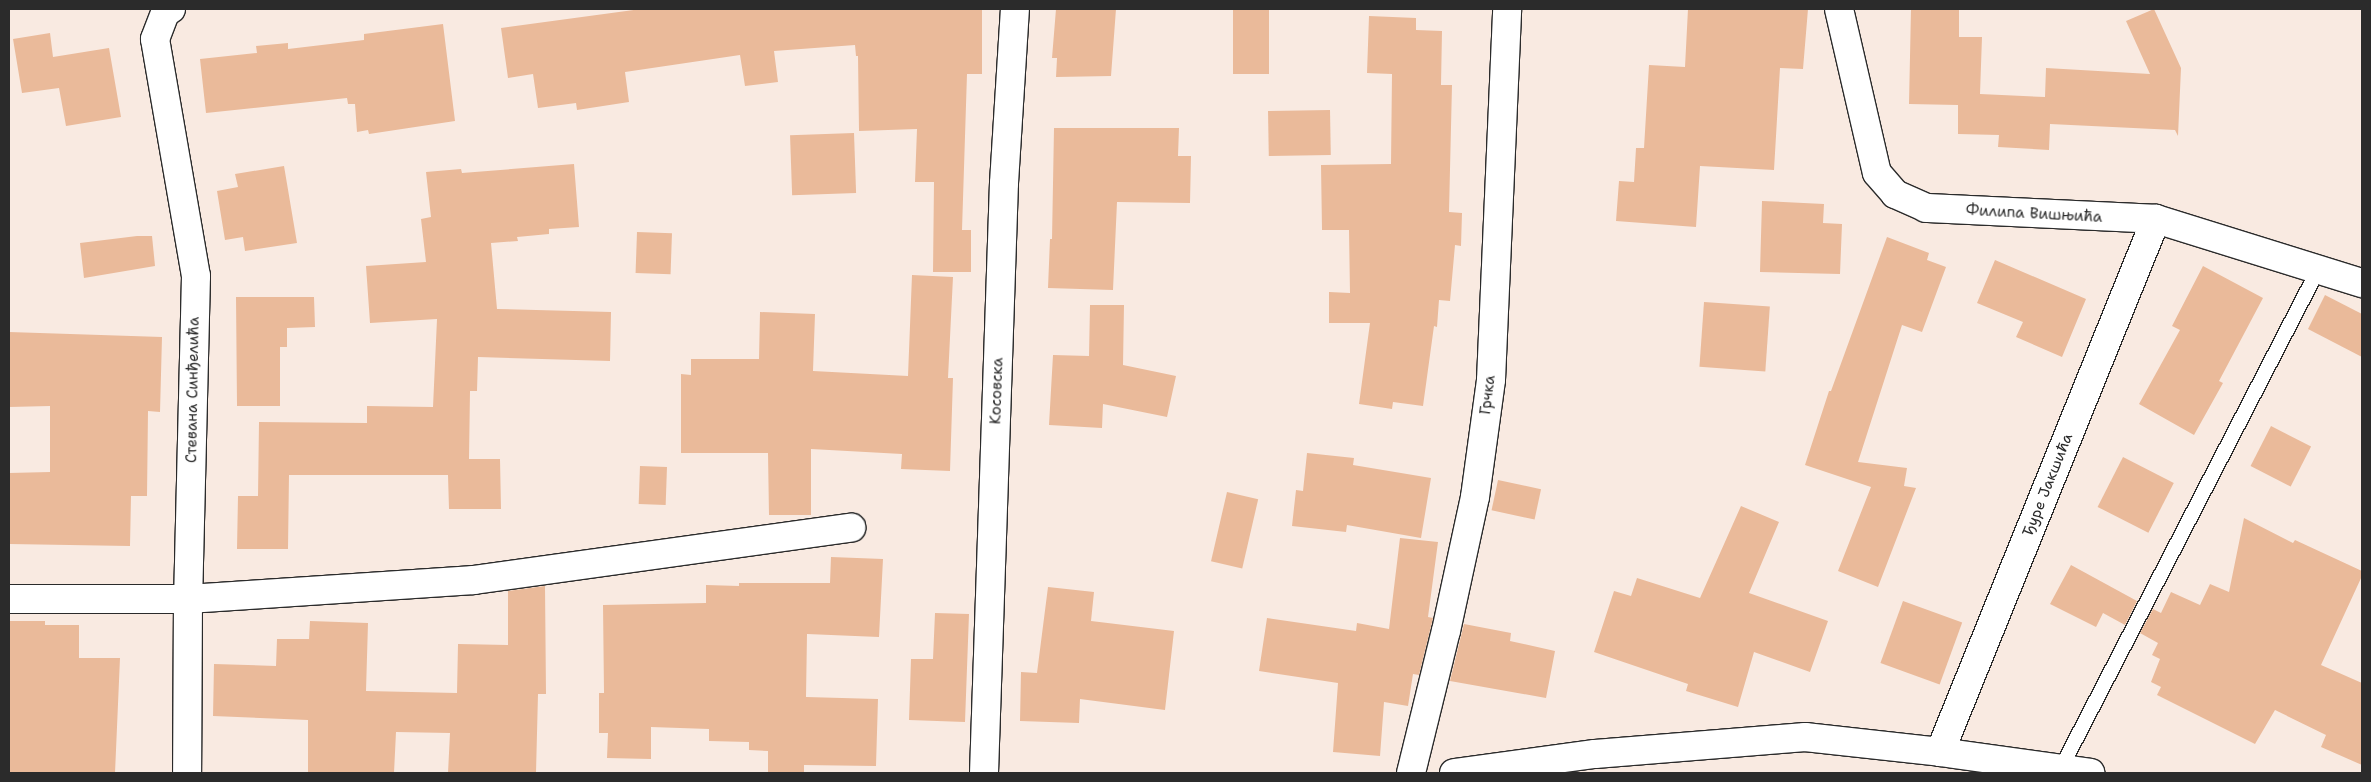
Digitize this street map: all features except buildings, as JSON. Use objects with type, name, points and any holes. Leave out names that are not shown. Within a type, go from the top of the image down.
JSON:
[{"type":"street","name":"Косовска","points":[[984,773],[1004,183],[1015,9]]},
{"type":"street","name":"Грчка","points":[[1411,773],[1446,631],[1475,497],[1491,380],[1507,9]]},
{"type":"street","name":"Филипа Вишњића","points":[[1839,9],[1877,173],[1895,194],[1926,208],[2156,219],[2319,268],[2362,283]]},
{"type":"street","name":"Стевана Синђелића","points":[[168,11],[155,39],[196,276],[188,599],[187,773]]},
{"type":"street","name":"Ђуре Јакшића","points":[[1940,752],[2156,219]]},
{"type":"street","points":[[9,599],[188,599],[474,580],[851,528]]},
{"type":"street","points":[[1454,773],[1524,769],[1596,754],[1805,737],[1940,752],[2091,773]]},
{"type":"lane","points":[[2061,768],[2319,268]]}]
